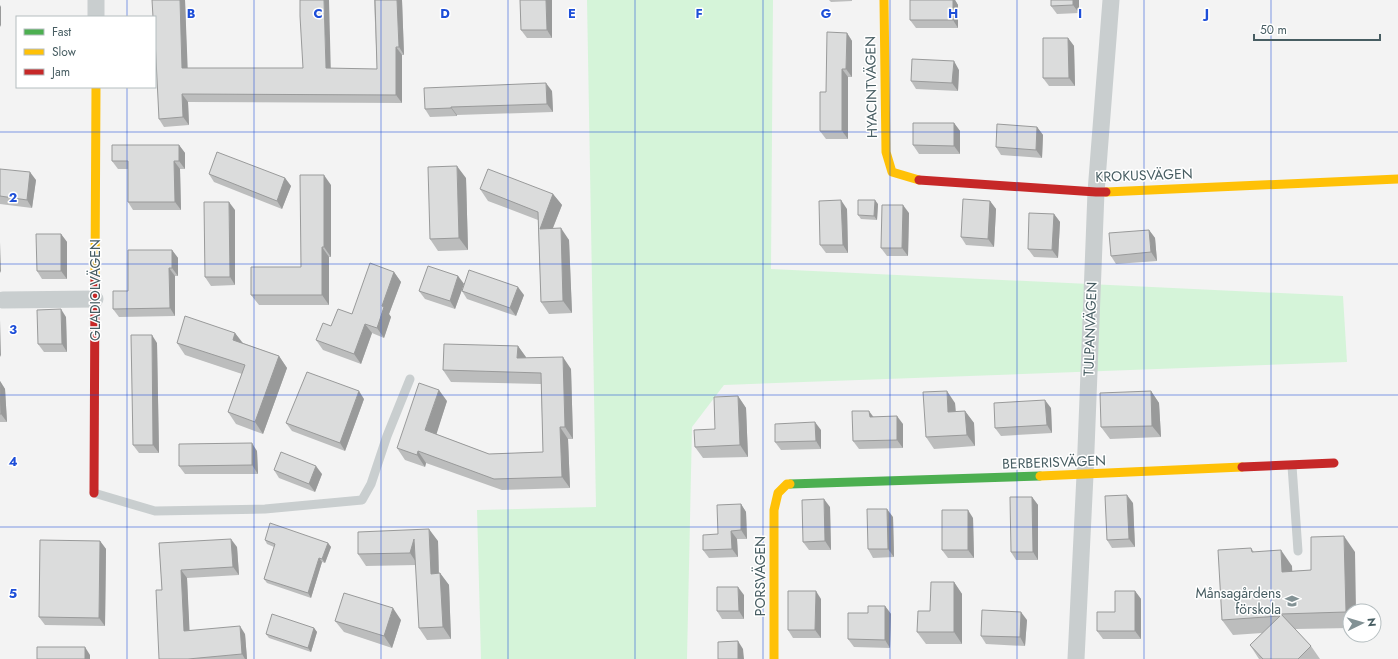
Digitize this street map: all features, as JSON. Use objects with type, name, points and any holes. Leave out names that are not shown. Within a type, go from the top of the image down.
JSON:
[{"type":"street","points":[[96,0],[96,16]]},
{"type":"street","name":"HYACINTVÄGEN","points":[[884,0],[886,152],[892,172]]},
{"type":"street","name":"TULPANVÄGEN","points":[[1076,659],[1096,192],[1112,0]]},
{"type":"street","name":"GLADIOLVÄGEN","points":[[94,493],[96,88]]},
{"type":"street","name":"KROKUSVÄGEN","points":[[892,172],[915,180],[1096,192],[1398,179]]},
{"type":"street","points":[[3,300],[95,299]]},
{"type":"street","name":"BERBERISVÄGEN","points":[[778,493],[786,484],[1085,475],[1334,464]]},
{"type":"street","name":"PORSVÄGEN","points":[[774,659],[774,510],[778,493]]},
{"type":"lane","points":[[94,493],[155,511],[265,509],[362,500],[371,484],[387,436],[410,379]]},
{"type":"lane","points":[[1292,466],[1298,551]]},
{"type":"green space","points":[[587,0],[773,0],[771,269],[1343,296],[1347,362],[724,385],[692,427],[687,659],[481,659],[477,510],[596,507]]},
{"type":"building","points":[[152,0],[180,0],[182,68],[303,68],[300,0],[324,0],[326,68],[377,69],[375,0],[397,0],[399,47],[396,47],[396,95],[182,94],[183,117],[159,119],[156,59],[156,16],[153,16]]},
{"type":"building","points":[[520,0],[546,0],[547,30],[521,30]]},
{"type":"building","points":[[910,0],[953,0],[953,20],[910,20]]},
{"type":"building","points":[[1051,0],[1073,0],[1073,5],[1051,6]]},
{"type":"building","points":[[827,32],[847,33],[846,69],[842,69],[842,131],[820,131],[820,92],[826,92]]},
{"type":"building","points":[[1043,38],[1068,38],[1069,78],[1043,78]]},
{"type":"building","points":[[912,59],[954,61],[952,83],[911,81]]},
{"type":"building","points":[[546,83],[547,104],[425,109],[424,88]]},
{"type":"building","points":[[913,123],[954,123],[954,146],[913,145]]},
{"type":"building","points":[[997,124],[1037,127],[1036,150],[996,147]]},
{"type":"building","points":[[112,145],[179,145],[179,161],[174,161],[175,202],[128,202],[128,161],[112,161]]},
{"type":"building","points":[[217,152],[285,178],[277,201],[209,174]]},
{"type":"building","points":[[457,166],[459,238],[430,239],[428,167]]},
{"type":"building","points":[[0,169],[30,172],[27,200],[0,196]]},
{"type":"building","points":[[488,169],[553,194],[540,229],[561,228],[563,301],[541,302],[538,212],[480,189]]},
{"type":"building","points":[[300,175],[324,175],[322,295],[251,295],[251,267],[301,267]]},
{"type":"building","points":[[963,199],[990,201],[988,239],[961,237]]},
{"type":"building","points":[[841,200],[843,245],[820,245],[819,201]]},
{"type":"building","points":[[858,200],[875,200],[874,216],[858,215]]},
{"type":"building","points":[[204,202],[229,202],[230,277],[205,277]]},
{"type":"building","points":[[882,205],[903,205],[902,248],[881,248]]},
{"type":"building","points":[[1029,213],[1054,214],[1052,250],[1028,249]]},
{"type":"building","points":[[1149,230],[1151,252],[1111,256],[1109,233]]},
{"type":"building","points":[[36,234],[61,234],[61,271],[37,271]]},
{"type":"building","points":[[128,250],[172,250],[172,268],[169,268],[170,308],[113,309],[113,291],[128,291]]},
{"type":"building","points":[[370,263],[394,272],[382,306],[384,307],[377,328],[365,324],[354,354],[316,340],[323,323],[331,326],[338,309],[352,314]]},
{"type":"building","points":[[428,266],[458,276],[450,301],[419,291]]},
{"type":"building","points":[[469,270],[518,287],[510,308],[462,291]]},
{"type":"building","points":[[61,309],[62,344],[38,344],[37,310]]},
{"type":"building","points":[[185,316],[235,333],[233,340],[279,356],[255,422],[228,412],[245,365],[177,343]]},
{"type":"building","points":[[131,335],[152,335],[153,445],[133,445]]},
{"type":"building","points":[[444,344],[518,346],[517,358],[563,357],[565,427],[560,427],[562,477],[494,479],[418,451],[417,455],[397,448],[419,383],[439,390],[425,430],[489,454],[543,452],[541,373],[443,370]]},
{"type":"building","points":[[307,372],[359,391],[340,443],[286,423]]},
{"type":"building","points":[[0,387],[1,414],[0,414]]},
{"type":"building","points":[[947,391],[948,412],[965,411],[967,435],[926,437],[923,392]]},
{"type":"building","points":[[1151,391],[1152,426],[1101,427],[1100,393]]},
{"type":"building","points":[[738,396],[740,445],[695,447],[694,430],[715,429],[714,397]]},
{"type":"building","points":[[1045,400],[1047,425],[995,428],[994,403]]},
{"type":"building","points":[[852,411],[869,411],[870,417],[897,416],[897,440],[853,441]]},
{"type":"building","points":[[815,422],[816,441],[775,442],[775,424]]},
{"type":"building","points":[[252,443],[252,465],[179,466],[179,444]]},
{"type":"building","points":[[281,452],[316,466],[309,484],[274,470]]},
{"type":"building","points":[[1127,495],[1129,539],[1107,540],[1105,496]]},
{"type":"building","points":[[1010,497],[1032,497],[1033,552],[1011,552]]},
{"type":"building","points":[[824,499],[825,541],[803,542],[802,500]]},
{"type":"building","points":[[741,504],[741,530],[731,531],[732,549],[703,550],[703,535],[718,534],[717,505]]},
{"type":"building","points":[[867,509],[887,509],[888,549],[868,549]]},
{"type":"building","points":[[942,510],[968,510],[968,550],[942,550]]},
{"type":"building","points":[[270,523],[328,543],[322,559],[319,558],[308,593],[264,579],[275,544],[265,540]]},
{"type":"building","points":[[429,529],[431,574],[440,573],[443,627],[419,628],[414,539],[410,553],[358,554],[358,532]]},
{"type":"building","points":[[1344,536],[1346,603],[1342,603],[1342,612],[1281,614],[1311,646],[1298,659],[1263,659],[1250,645],[1280,616],[1222,620],[1218,550],[1251,548],[1252,552],[1281,550],[1282,572],[1311,570],[1311,537]]},
{"type":"building","points":[[231,539],[233,567],[181,570],[184,631],[240,626],[242,654],[188,659],[159,659],[156,590],[162,590],[159,543]]},
{"type":"building","points":[[40,540],[100,541],[99,618],[39,617]]},
{"type":"building","points":[[931,582],[954,582],[954,632],[917,632],[918,611],[930,611]]},
{"type":"building","points":[[717,587],[738,587],[739,611],[717,611]]},
{"type":"building","points":[[788,591],[816,591],[815,630],[788,630]]},
{"type":"building","points":[[1115,591],[1135,591],[1135,631],[1097,631],[1097,612],[1115,612]]},
{"type":"building","points":[[344,593],[393,608],[384,636],[335,621]]},
{"type":"building","points":[[868,606],[885,606],[885,640],[848,639],[848,613],[868,613]]},
{"type":"building","points":[[982,610],[1021,612],[1020,637],[981,636]]},
{"type":"building","points":[[272,614],[314,628],[308,648],[266,634]]},
{"type":"building","points":[[738,641],[738,659],[718,659],[718,642]]},
{"type":"building","points":[[37,647],[85,647],[85,659],[37,659]]},
{"type":"traffic: fast","points":[[790,484],[1040,476]]},
{"type":"traffic: slow","points":[[884,0],[886,152],[892,172],[919,180]]},
{"type":"traffic: slow","points":[[95,279],[96,88]]},
{"type":"traffic: slow","points":[[1106,192],[1398,179]]},
{"type":"traffic: slow","points":[[1040,476],[1242,467]]},
{"type":"traffic: slow","points":[[774,659],[774,510],[778,493],[787,484],[790,484]]},
{"type":"traffic: jam","points":[[919,180],[1106,192]]},
{"type":"traffic: jam","points":[[94,493],[95,279]]},
{"type":"traffic: jam","points":[[1242,467],[1334,463]]},
{"type":"place","name":"Månsagårdens förskola","points":[[1292,601]]}]
